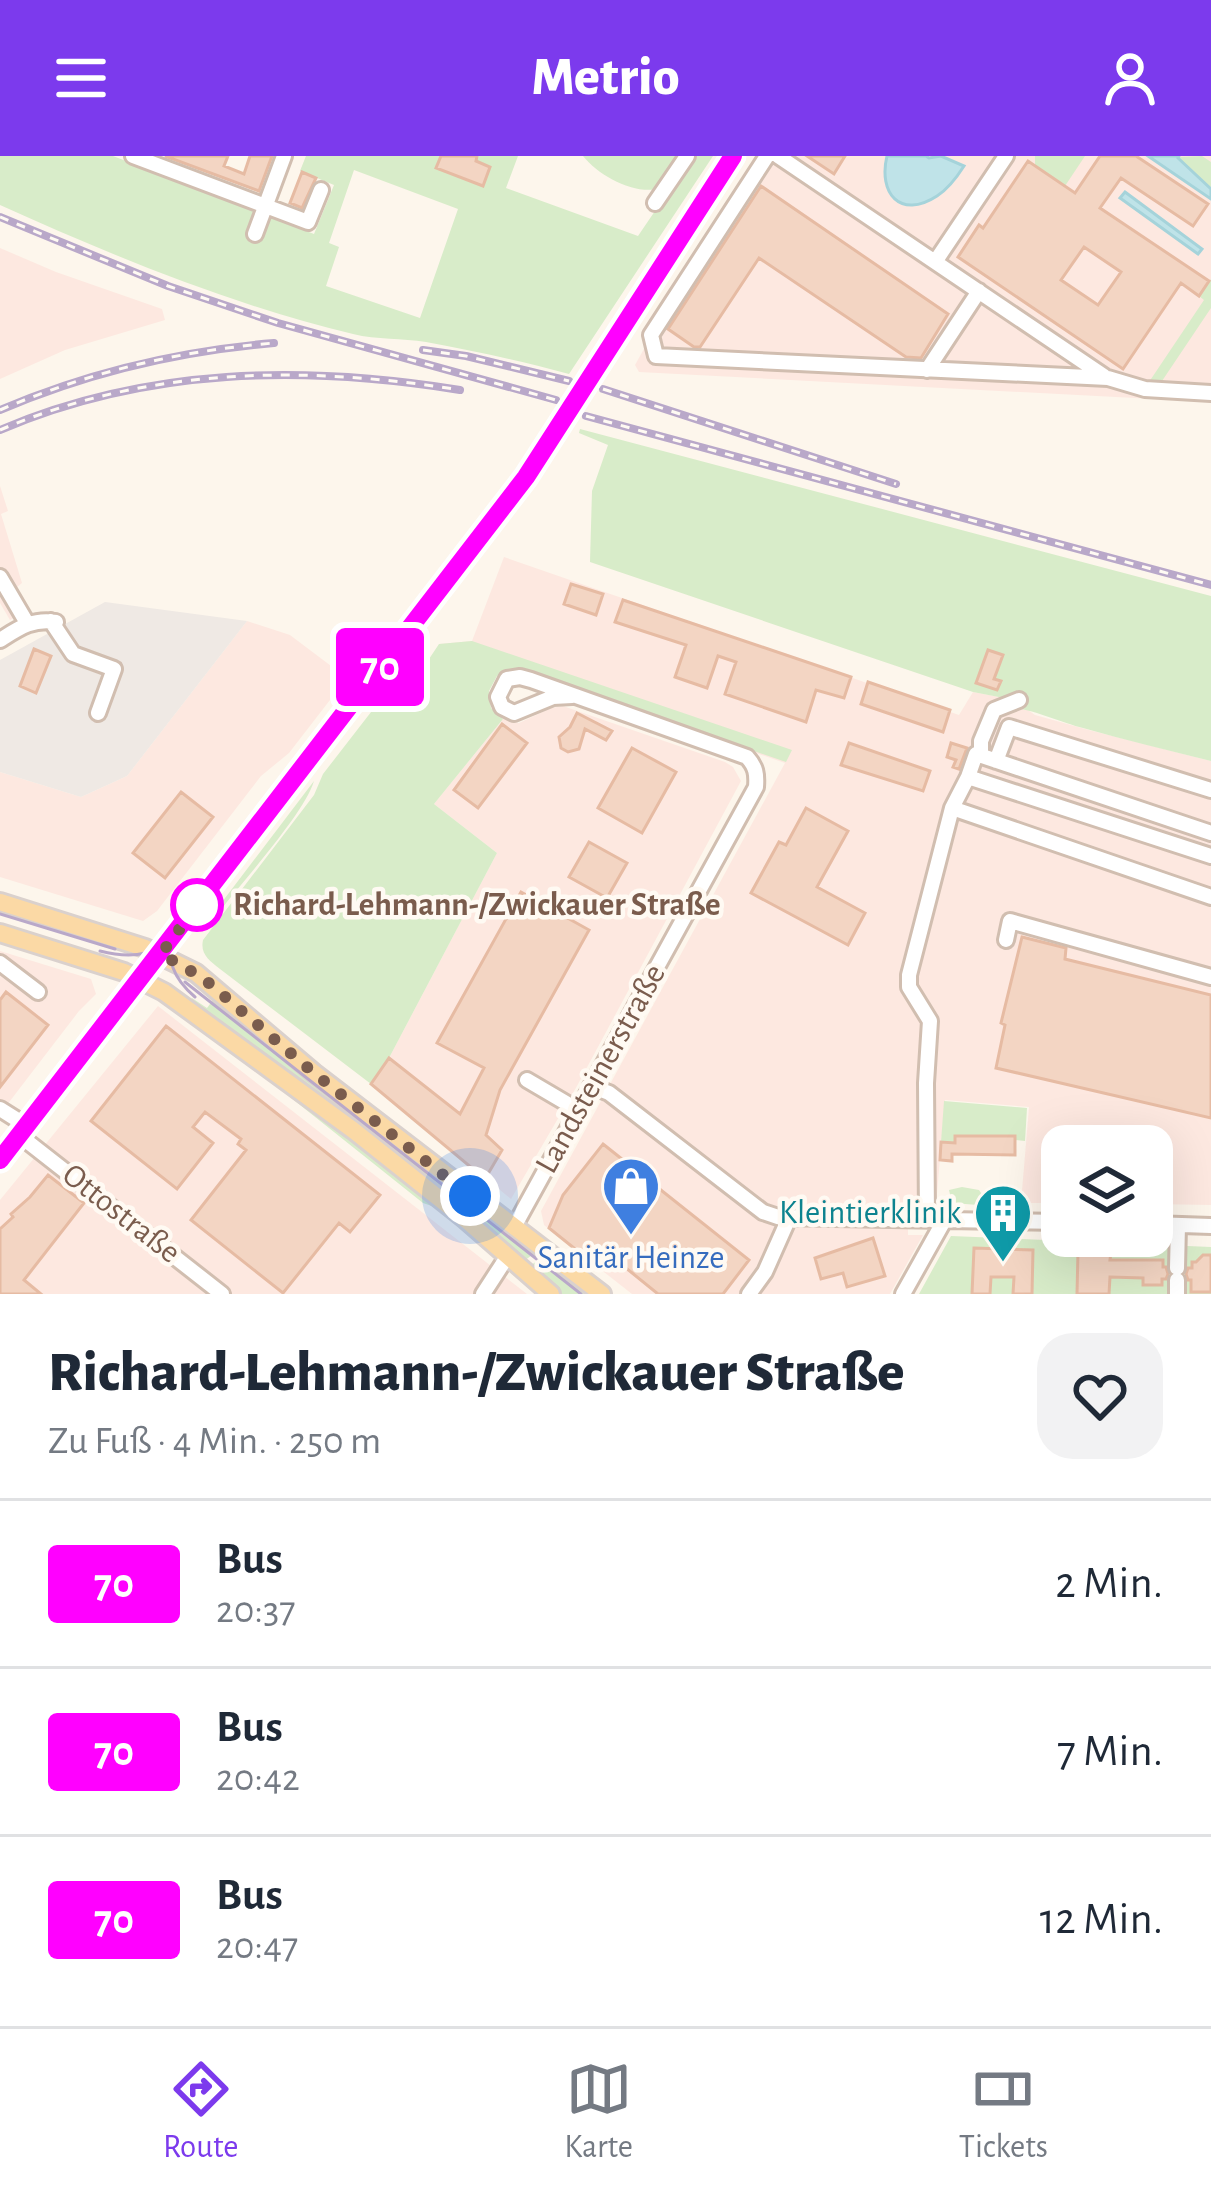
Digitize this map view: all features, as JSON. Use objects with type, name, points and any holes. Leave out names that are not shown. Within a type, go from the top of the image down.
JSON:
[{"type":"main road","points":[[0,1160],[538,460],[733,156]]},
{"type":"main road","points":[[0,902],[161,954],[203,978],[314,1073],[602,1294]]},
{"type":"main road","points":[[0,933],[142,979],[164,992],[282,1076],[446,1204],[551,1294]]},
{"type":"street","points":[[133,156],[308,223],[321,190]]},
{"type":"street","points":[[255,234],[284,156]]},
{"type":"street","points":[[656,202],[687,156]]},
{"type":"street","points":[[766,156],[651,335],[656,356],[1108,378],[1145,389],[1211,393]]},
{"type":"street","points":[[778,156],[1108,378]]},
{"type":"street","points":[[935,262],[1006,156]]},
{"type":"street","points":[[927,370],[979,291]]},
{"type":"street","points":[[0,577],[27,623]]},
{"type":"street","points":[[51,621],[73,654],[114,669],[98,713]]},
{"type":"street","points":[[0,640],[27,623],[51,621],[64,625],[80,649]]},
{"type":"street","name":"Landsteinerstraße","points":[[514,1227],[756,787],[757,774],[747,757],[531,680],[512,676],[498,697],[502,707],[514,713],[553,697],[572,696]]},
{"type":"street","points":[[984,756],[981,741],[994,710],[1019,700]]},
{"type":"street","points":[[927,1218],[930,1021],[909,987],[909,975],[952,808],[968,777],[1009,727],[1211,790]]},
{"type":"street","points":[[984,756],[1211,832]]},
{"type":"street","points":[[968,777],[1211,856]]},
{"type":"street","points":[[952,808],[1211,897]]},
{"type":"street","points":[[1006,940],[1010,921],[1211,977]]},
{"type":"street","points":[[0,963],[38,992]]},
{"type":"street","points":[[527,1080],[578,1109]]},
{"type":"street","points":[[591,1086],[609,1094],[763,1212],[794,1218],[1041,1221]]},
{"type":"street","name":"Ottostraße","points":[[0,1109],[222,1294]]},
{"type":"street","points":[[749,1294],[794,1218]]},
{"type":"street","points":[[903,1294],[945,1219]]},
{"type":"street","points":[[1173,1225],[1211,1226]]},
{"type":"street","points":[[1177,1280],[1178,1225]]},
{"type":"street","points":[[483,1294],[507,1257]]},
{"type":"shaded area","points":[[759,156],[1211,156],[1211,402],[639,372],[635,365],[645,347],[644,337]]},
{"type":"shaded area","points":[[0,248],[162,309],[165,320],[65,350],[0,379]]},
{"type":"shaded area","points":[[0,486],[8,511],[1,514],[22,583],[16,588],[28,610],[10,620],[0,603]]},
{"type":"shaded area","points":[[504,557],[959,715],[973,692],[1010,699],[1012,708],[1025,708],[1035,715],[1211,761],[1211,1205],[1173,1204],[1173,1125],[1041,1125],[1041,1203],[1021,1203],[1029,1107],[945,1100],[936,1205],[908,1208],[908,1235],[923,1235],[890,1294],[632,1294],[544,1225],[541,1211],[785,763],[439,644],[472,641]]},
{"type":"shaded area","points":[[105,602],[247,621],[127,776],[81,797],[0,772],[0,660]]},
{"type":"shaded area","points":[[247,621],[290,635],[347,678],[289,753],[261,776],[157,911],[143,921],[0,877],[0,772],[81,797],[127,776]]},
{"type":"shaded area","points":[[563,706],[725,762],[741,781],[511,1199],[371,1084],[497,853],[434,804],[503,719],[519,723]]},
{"type":"shaded area","points":[[0,951],[91,979],[96,994],[0,1114]]},
{"type":"shaded area","points":[[158,1006],[527,1294],[0,1294],[0,1200]]},
{"type":"green space","points":[[0,156],[113,156],[314,234],[334,185],[300,171],[306,156],[518,156],[506,188],[638,236],[697,156],[713,156],[569,374],[462,349],[362,336],[263,309],[174,278],[0,205]],"holes":[[[354,170],[458,209],[420,318],[326,286],[339,247],[329,243]]]},
{"type":"green space","points":[[583,156],[682,156],[662,188],[652,190],[619,183]]},
{"type":"green space","points":[[1035,156],[1085,156],[1065,186],[1035,166]]},
{"type":"green space","points":[[1202,156],[1211,162],[1211,189],[1177,157]]},
{"type":"green space","points":[[1211,279],[1211,308],[1162,381],[1149,382],[1204,300],[1199,296]]},
{"type":"green space","points":[[580,429],[1211,596],[1211,761],[1011,708],[1009,699],[973,692],[590,562],[592,491],[608,445],[579,433]]},
{"type":"green space","points":[[472,641],[792,750],[786,762],[524,672],[511,670],[497,676],[489,691],[491,708],[503,719],[434,804],[497,853],[371,1084],[212,963],[204,953],[203,940],[416,654],[429,659],[439,644]]},
{"type":"green space","points":[[314,781],[273,845],[223,907],[219,906]]},
{"type":"green space","points":[[203,985],[535,1253],[521,1263],[475,1220],[289,1072],[189,1002],[192,998],[207,1008],[213,1000],[200,989]]},
{"type":"green space","points":[[282,1086],[415,1192],[446,1211],[423,1203]]},
{"type":"green space","points":[[944,1101],[1027,1108],[1025,1141],[1014,1136],[955,1136],[955,1143],[941,1142]]},
{"type":"green space","points":[[1007,1188],[1010,1199],[978,1205],[940,1202],[951,1199],[949,1190],[979,1190],[983,1196],[996,1196]]},
{"type":"green space","points":[[951,1236],[1041,1240],[1041,1257],[1173,1257],[1173,1245],[1211,1247],[1211,1294],[919,1294]]},
{"type":"green space","points":[[545,1256],[594,1294],[560,1294],[534,1274],[537,1270],[531,1265]]},
{"type":"water","points":[[887,156],[941,156],[964,166],[941,193],[924,203],[903,204],[889,191]]},
{"type":"water","points":[[1148,156],[1179,156],[1211,189],[1211,199]]},
{"type":"water","points":[[1125,192],[1202,249],[1198,254],[1120,198]]},
{"type":"building","points":[[165,156],[228,156],[224,166],[244,174],[250,156],[272,156],[259,191]]},
{"type":"building","points":[[441,156],[477,156],[476,161],[490,167],[483,186],[436,168]]},
{"type":"building","points":[[807,156],[845,156],[834,174]]},
{"type":"building","points":[[1100,156],[1136,156],[1208,204],[1193,226],[1121,178],[1100,208],[1209,281],[1199,296],[1181,283],[1123,369],[958,257],[1028,161],[1075,193]],"holes":[[[1084,247],[1121,272],[1098,305],[1061,280]]]},
{"type":"building","points":[[302,172],[316,178],[302,208],[290,203]]},
{"type":"building","points":[[761,186],[948,314],[921,358],[906,357],[759,258],[700,347],[668,329]]},
{"type":"building","points":[[571,584],[603,594],[596,615],[564,604]]},
{"type":"building","points":[[623,600],[851,677],[844,698],[816,690],[806,722],[725,694],[736,662],[718,656],[707,688],[675,677],[686,645],[615,622]]},
{"type":"building","points":[[34,649],[51,656],[36,693],[20,686]]},
{"type":"building","points":[[988,650],[1003,655],[994,679],[1001,681],[997,690],[976,683]]},
{"type":"building","points":[[868,682],[950,710],[943,732],[861,704]]},
{"type":"building","points":[[577,713],[612,731],[606,740],[585,729],[579,749],[568,752],[561,748],[559,737]]},
{"type":"building","points":[[502,724],[527,743],[478,808],[454,790]]},
{"type":"building","points":[[849,743],[930,771],[923,791],[841,765]]},
{"type":"building","points":[[951,743],[967,748],[959,769],[953,767],[956,760],[947,757]]},
{"type":"building","points":[[632,748],[676,772],[642,833],[598,808]]},
{"type":"building","points":[[181,792],[213,817],[165,878],[133,853]]},
{"type":"building","points":[[806,808],[848,831],[817,887],[865,913],[848,945],[751,893],[779,842],[786,845]]},
{"type":"building","points":[[589,842],[627,863],[607,898],[569,877]]},
{"type":"building","points":[[521,892],[589,930],[500,1090],[486,1135],[502,1150],[485,1179],[371,1084],[389,1058],[460,1114],[484,1068],[437,1043]]},
{"type":"building","points":[[1022,937],[1066,948],[1065,959],[1211,995],[1211,1118],[996,1068],[1005,1025],[1001,1023]]},
{"type":"building","points":[[6,992],[48,1025],[0,1087],[0,1000]]},
{"type":"building","points":[[166,1026],[380,1195],[350,1232],[339,1223],[283,1293],[191,1220],[246,1150],[238,1144],[241,1139],[205,1112],[193,1127],[213,1143],[177,1189],[91,1121]]},
{"type":"building","points":[[955,1136],[1015,1136],[1015,1155],[952,1154],[952,1161],[940,1160],[941,1142],[955,1143]]},
{"type":"building","points":[[603,1144],[749,1260],[723,1294],[658,1294],[605,1251],[595,1265],[549,1228],[563,1195]]},
{"type":"building","points":[[48,1175],[84,1203],[24,1280],[41,1294],[0,1294],[0,1229]]},
{"type":"building","points":[[873,1238],[885,1276],[847,1287],[843,1273],[821,1279],[815,1258]]},
{"type":"building","name":"Kleintierklinik","points":[[974,1248],[1033,1250],[1032,1294],[1013,1294],[1014,1277],[991,1277],[990,1294],[972,1294]]},
{"type":"building","points":[[1203,1255],[1211,1255],[1211,1292],[1191,1292],[1186,1274]]},
{"type":"building","points":[[1078,1257],[1163,1260],[1168,1274],[1162,1285],[1143,1285],[1143,1278],[1110,1277],[1109,1294],[1077,1294]]},
{"type":"tram line","points":[[100,951],[145,953],[183,928],[528,478],[736,156]]},
{"type":"tram line","points":[[0,914],[115,949]]},
{"type":"tram line","points":[[175,931],[173,968],[195,997]]},
{"type":"tram line","points":[[185,982],[581,1294]]},
{"type":"railway","points":[[0,217],[168,286],[278,323],[556,400]]},
{"type":"railway","points":[[0,410],[134,365],[274,343]]},
{"type":"railway","points":[[423,350],[569,381]]},
{"type":"railway","points":[[0,430],[112,394],[227,377],[343,377],[460,390]]},
{"type":"railway","points":[[603,389],[896,484]]},
{"type":"railway","points":[[586,416],[1211,585]]},
{"type":"bus line","name":"70","points":[[0,1160],[526,477],[733,156]]},
{"type":"place","name":"Richard-Lehmann-/Zwickauer Straße","points":[[197,905]]},
{"type":"place","name":"Sanitär Heinze","points":[[631,1237]]},
{"type":"place","name":"Kleintierklinik","points":[[1003,1264]]},
{"type":"route","points":[[197,905],[201,900],[161,954],[203,978],[470,1196]]}]
